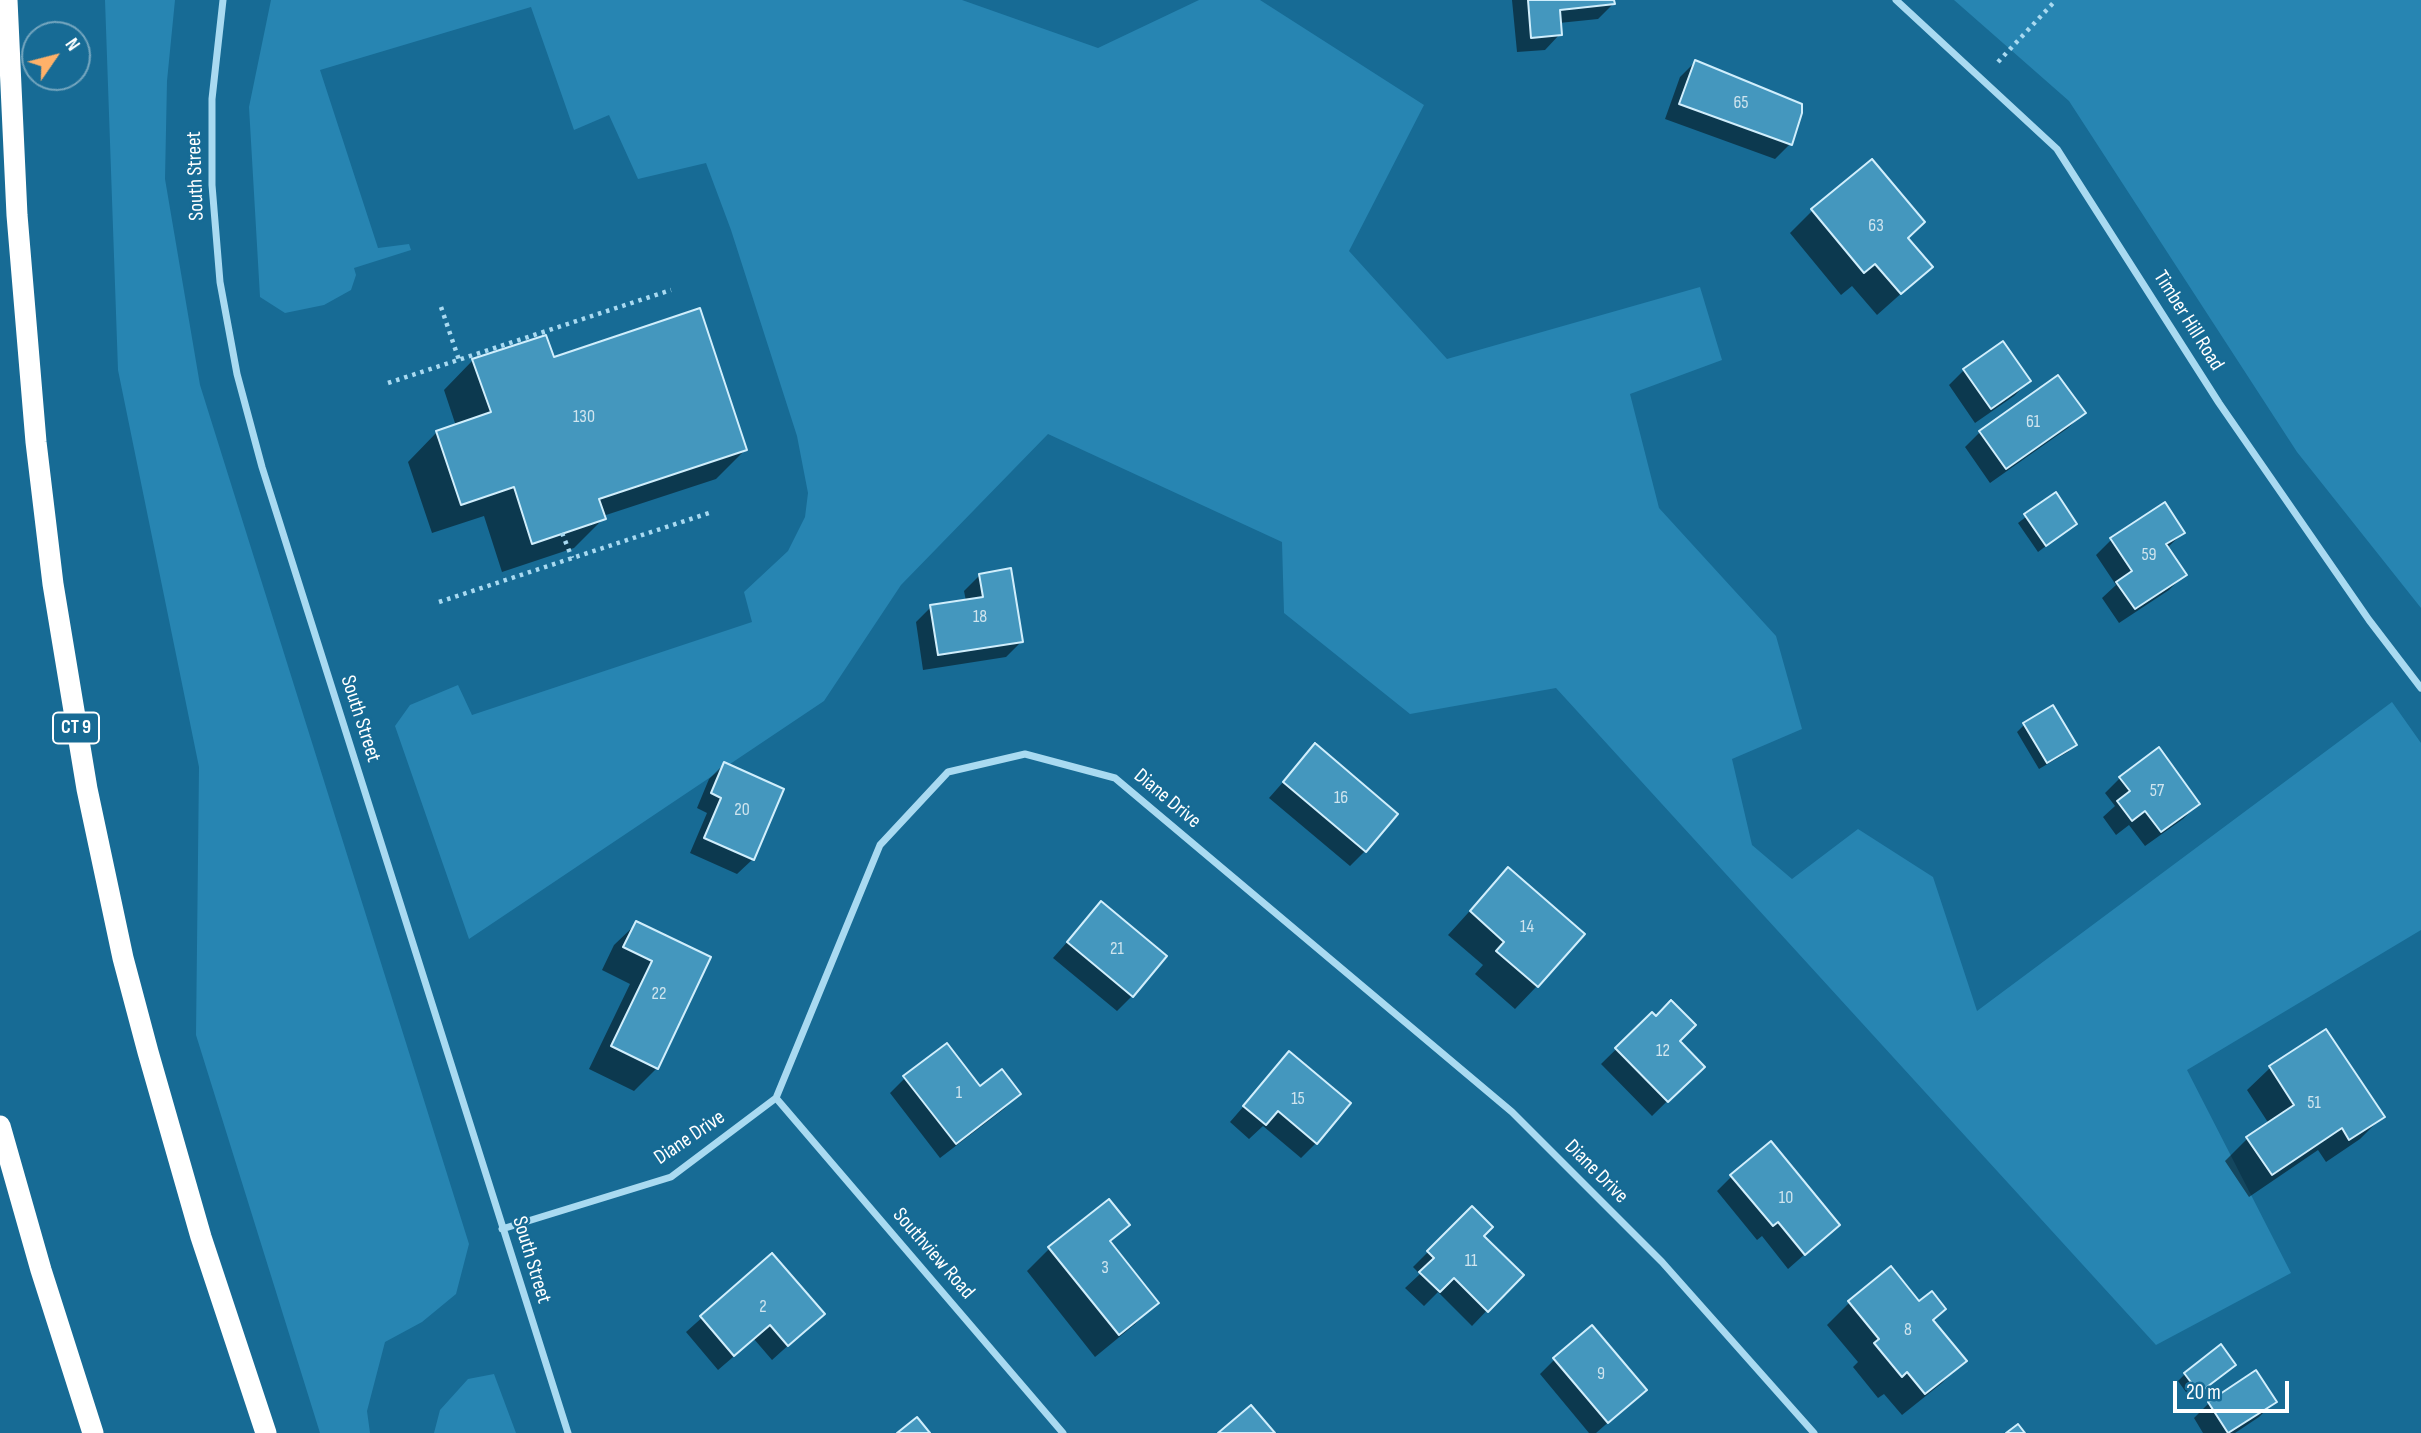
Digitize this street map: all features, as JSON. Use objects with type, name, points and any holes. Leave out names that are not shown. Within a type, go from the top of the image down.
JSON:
[{"type":"highway","name":"CT 9","points":[[8,0],[17,215],[36,442],[59,624],[85,776],[123,958],[148,1052],[201,1237],[266,1433]]},
{"type":"highway","points":[[0,1126],[41,1270],[93,1433]]},
{"type":"street","name":"South Street","points":[[223,0],[212,99],[212,185],[220,282],[237,374],[262,467],[568,1433]]},
{"type":"street","name":"Timber Hill Road","points":[[1895,0],[1983,78],[2057,149],[2219,403],[2369,620],[2421,688]]},
{"type":"street","name":"Diane Drive","points":[[502,1229],[671,1177],[776,1098],[880,845],[948,772],[1025,754],[1115,778],[1512,1112],[1662,1262],[1814,1433]]},
{"type":"street","name":"Southview Road","points":[[776,1098],[1063,1433]]},
{"type":"path","points":[[1983,78],[2056,0]]},
{"type":"path","points":[[388,383],[671,290]]},
{"type":"path","points":[[441,307],[459,360]]},
{"type":"path","points":[[439,602],[712,512]]},
{"type":"path","points":[[562,533],[572,558]]},
{"type":"shaded area","points":[[105,0],[175,0],[167,81],[165,179],[200,385],[469,1244],[456,1294],[422,1322],[385,1342],[367,1411],[370,1433],[320,1433],[196,1035],[199,767],[118,370]]},
{"type":"shaded area","points":[[271,0],[962,0],[1098,48],[1199,0],[1260,0],[1424,105],[1349,251],[1447,359],[1700,287],[1722,360],[1630,394],[1659,508],[1776,636],[1802,729],[1732,759],[1752,845],[1792,879],[1858,829],[1933,877],[1977,1011],[2392,702],[2421,743],[2421,930],[2187,1070],[2291,1273],[2156,1345],[1556,688],[1410,714],[1284,613],[1282,542],[1048,434],[901,585],[824,701],[469,939],[395,726],[410,705],[458,685],[472,715],[752,622],[744,592],[788,551],[805,517],[808,493],[797,436],[731,230],[706,163],[638,179],[609,115],[574,130],[531,7],[320,70],[378,248],[409,244],[411,250],[354,268],[356,275],[351,290],[324,305],[285,313],[260,297],[249,107]]},
{"type":"shaded area","points":[[1954,0],[2421,0],[2421,608],[2297,452],[2069,101]]},
{"type":"shaded area","points":[[494,1374],[516,1433],[434,1433],[440,1410],[468,1379]]},
{"type":"building","points":[[1528,0],[1614,0],[1615,4],[1560,10],[1562,35],[1531,38]]},
{"type":"building","points":[[1695,60],[1802,104],[1802,113],[1792,145],[1679,104]]},
{"type":"building","points":[[1872,159],[1925,222],[1908,238],[1933,267],[1901,294],[1875,264],[1864,273],[1811,209]]},
{"type":"building","points":[[700,308],[747,450],[599,499],[606,519],[532,544],[514,487],[461,505],[436,431],[491,412],[472,359],[546,335],[554,357]]},
{"type":"building","points":[[2003,341],[2031,381],[1991,409],[1963,369]]},
{"type":"building","points":[[2058,375],[2086,413],[2006,469],[1979,431]]},
{"type":"building","points":[[2056,492],[2077,524],[2046,546],[2024,514]]},
{"type":"building","points":[[2165,502],[2185,533],[2166,544],[2187,575],[2135,609],[2116,582],[2132,571],[2110,538]]},
{"type":"building","points":[[1011,568],[1023,642],[938,655],[930,605],[983,597],[979,574]]},
{"type":"building","points":[[2053,705],[2077,745],[2047,763],[2023,723]]},
{"type":"building","points":[[1315,743],[1398,814],[1366,852],[1283,782]]},
{"type":"building","points":[[2159,747],[2200,804],[2161,832],[2145,811],[2132,821],[2117,801],[2130,791],[2119,777]]},
{"type":"building","points":[[724,762],[784,789],[754,860],[704,838],[721,798],[711,793]]},
{"type":"building","points":[[1508,867],[1585,934],[1538,987],[1496,951],[1504,942],[1470,911]]},
{"type":"building","points":[[1101,901],[1167,956],[1133,997],[1067,942]]},
{"type":"building","points":[[636,921],[711,957],[658,1069],[611,1046],[652,961],[623,947]]},
{"type":"building","points":[[1671,1000],[1696,1025],[1680,1041],[1705,1067],[1668,1102],[1615,1048],[1652,1012],[1656,1016]]},
{"type":"building","points":[[2326,1029],[2385,1117],[2349,1140],[2342,1128],[2272,1175],[2246,1137],[2294,1105],[2269,1066]]},
{"type":"building","points":[[947,1043],[980,1086],[1002,1069],[1021,1094],[956,1144],[903,1076]]},
{"type":"building","points":[[1289,1051],[1351,1103],[1317,1144],[1278,1111],[1266,1125],[1243,1106]]},
{"type":"building","points":[[1771,1141],[1840,1225],[1805,1255],[1778,1222],[1773,1226],[1730,1175]]},
{"type":"building","points":[[1109,1199],[1130,1225],[1110,1241],[1159,1303],[1119,1335],[1048,1247]]},
{"type":"building","points":[[1472,1206],[1493,1227],[1484,1236],[1524,1275],[1488,1312],[1454,1278],[1440,1292],[1419,1272],[1434,1258],[1427,1251]]},
{"type":"building","points":[[772,1253],[825,1314],[788,1346],[770,1325],[734,1356],[700,1316]]},
{"type":"building","points":[[1891,1266],[1919,1301],[1932,1291],[1946,1309],[1933,1320],[1967,1361],[1925,1394],[1907,1372],[1902,1377],[1874,1343],[1879,1339],[1848,1301]]},
{"type":"building","points":[[1592,1325],[1647,1390],[1608,1423],[1553,1358]]},
{"type":"building","points":[[2221,1344],[2236,1365],[2199,1393],[2184,1373]]},
{"type":"building","points":[[2256,1370],[2277,1402],[2228,1433],[2208,1402]]},
{"type":"building","points":[[1251,1405],[1275,1433],[1218,1433]]},
{"type":"building","points":[[917,1417],[930,1433],[897,1433]]},
{"type":"building","points":[[2018,1424],[2025,1433],[2006,1433]]}]
